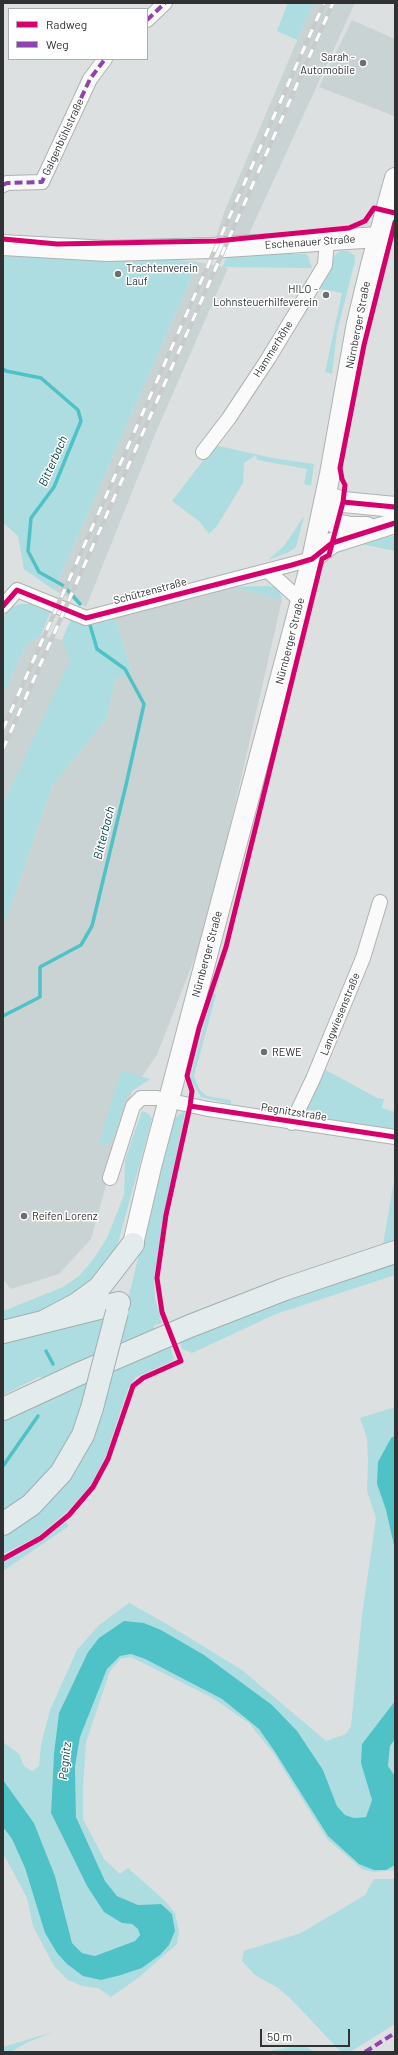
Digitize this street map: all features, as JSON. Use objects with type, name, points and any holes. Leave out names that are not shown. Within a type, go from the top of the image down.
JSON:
[{"type":"main road","name":"Nürnberger Straße","points":[[133,1244],[151,1166],[312,559],[326,496],[357,323],[378,237],[392,203],[395,178]]},
{"type":"main road","name":"Eschenauer Straße","points":[[3,245],[107,251],[211,248],[378,237]]},
{"type":"main road","points":[[387,526],[350,527],[336,524],[330,518],[326,496],[343,502],[395,507]]},
{"type":"main road","points":[[312,559],[332,543],[387,526]]},
{"type":"main road","points":[[3,1524],[31,1505],[61,1473],[83,1435],[92,1408],[133,1244]]},
{"type":"main road","points":[[43,1322],[77,1304],[99,1288],[133,1244]]},
{"type":"main road","points":[[3,1409],[154,1340],[285,1289],[395,1252]]},
{"type":"main road","points":[[3,1332],[43,1322],[118,1307]]},
{"type":"street","points":[[148,19],[164,3]]},
{"type":"street","name":"Galgenbühlstraße","points":[[3,185],[7,183],[42,182],[90,79],[104,60]]},
{"type":"street","name":"Hammerhöhe","points":[[204,452],[229,418],[325,265],[326,240]]},
{"type":"street","name":"Schützenstraße","points":[[3,606],[16,590],[86,618],[312,559]]},
{"type":"street","points":[[268,571],[300,600]]},
{"type":"street","name":"Langwiesenstraße","points":[[292,1123],[314,1079],[363,958],[380,902]]},
{"type":"street","points":[[110,1178],[133,1106],[141,1098],[157,1098],[168,1101]]},
{"type":"street","name":"Pegnitzstraße","points":[[168,1101],[292,1123],[395,1137]]},
{"type":"shaded area","points":[[288,3],[313,3],[297,40],[277,31]]},
{"type":"shaded area","points":[[313,3],[355,3],[248,236],[216,237],[225,210]]},
{"type":"shaded area","name":"Sarah - Automobile","points":[[352,20],[395,39],[394,116],[319,87]]},
{"type":"shaded area","points":[[341,251],[348,251],[354,255],[355,261],[337,332],[332,374],[325,372],[342,293],[317,288],[335,255]]},
{"type":"shaded area","points":[[229,253],[307,254],[312,268],[222,267]]},
{"type":"shaded area","points":[[3,254],[67,259],[150,257],[198,262],[54,590],[24,569],[18,536],[3,523]]},
{"type":"shaded area","points":[[198,262],[228,268],[156,432],[86,607],[54,590]]},
{"type":"shaded area","points":[[215,445],[272,458],[314,464],[311,486],[304,484],[307,469],[257,460],[256,455],[244,463],[243,483],[217,526],[209,534],[200,522],[172,501]]},
{"type":"shaded area","points":[[304,516],[296,547],[289,552],[268,560],[284,546]]},
{"type":"shaded area","points":[[395,536],[395,551],[351,542],[350,549],[339,547],[352,541]]},
{"type":"shaded area","points":[[231,587],[282,600],[207,926],[157,1055],[132,1091],[91,1239],[59,1274],[11,1289],[3,1279],[3,922],[10,909],[52,786],[106,719],[116,678],[132,673],[115,618]]},
{"type":"shaded area","points":[[231,587],[274,587],[280,593],[282,600]]},
{"type":"shaded area","points":[[21,604],[36,604],[51,611],[41,635],[26,645],[3,695],[3,618],[9,608]]},
{"type":"shaded area","points":[[115,618],[132,673],[116,678],[106,719],[52,786],[10,909],[3,922],[3,804],[70,660],[62,640],[71,619],[86,625]]},
{"type":"shaded area","points":[[41,635],[62,640],[71,660],[3,804],[3,695],[26,645]]},
{"type":"shaded area","points":[[213,991],[216,995],[194,1076],[200,1090],[207,1096],[231,1100],[231,1104],[201,1097],[190,1079]]},
{"type":"shaded area","points":[[324,1069],[377,1098],[384,1099],[382,1108],[395,1112],[395,1131],[318,1118],[319,1111],[305,1109]]},
{"type":"shaded area","points":[[121,1071],[150,1079],[129,1093],[114,1137],[110,1143],[103,1145],[99,1144]]},
{"type":"shaded area","points":[[142,1111],[149,1114],[152,1119],[118,1243],[107,1268],[71,1299],[46,1312],[3,1322],[3,1311],[63,1287],[79,1276],[93,1260],[107,1238],[124,1195],[125,1160]]},
{"type":"shaded area","points":[[185,1112],[154,1277],[155,1299],[162,1323],[153,1326],[155,1329],[117,1344],[172,1120]]},
{"type":"shaded area","points":[[395,1175],[395,1241],[383,1245]]},
{"type":"shaded area","points":[[395,1262],[395,1275],[276,1314],[192,1353],[182,1349],[180,1341],[296,1295]]},
{"type":"shaded area","points":[[106,1311],[96,1357],[46,1377],[39,1377],[3,1395],[3,1338]]},
{"type":"shaded area","points":[[170,1345],[174,1360],[135,1378],[128,1389],[105,1458],[91,1485],[70,1509],[37,1537],[3,1554],[3,1533],[20,1524],[111,1369]]},
{"type":"shaded area","points":[[90,1378],[67,1448],[42,1481],[15,1506],[3,1514],[3,1420]]},
{"type":"shaded area","points":[[395,1407],[395,1436],[391,1438],[377,1484],[386,1510],[395,1550],[395,1701],[362,1744],[372,1800],[366,1817],[354,1818],[345,1815],[337,1806],[323,1770],[272,1705],[99,1638],[88,1652],[59,1713],[54,1753],[51,1813],[87,1886],[122,1923],[132,1924],[138,1929],[140,1935],[135,1941],[95,1956],[82,1953],[72,1943],[55,1876],[34,1823],[3,1780],[3,1742],[19,1754],[24,1766],[32,1771],[39,1766],[41,1745],[50,1710],[77,1650],[98,1626],[129,1603],[167,1624],[242,1670],[326,1741],[346,1734],[351,1726],[362,1615],[376,1518],[367,1491],[367,1438],[360,1418]]},
{"type":"shaded area","points":[[66,1522],[69,1526],[3,1571],[3,1562],[43,1540]]},
{"type":"shaded area","points":[[131,1654],[145,1659],[222,1699],[259,1729],[275,1752],[386,1870],[395,1865],[395,1870],[374,1872],[362,1869],[327,1839],[274,1754],[249,1723],[211,1697],[131,1657],[120,1659],[110,1671],[86,1742],[83,1819],[104,1859],[120,1874],[128,1868],[165,1901],[175,1913],[179,1931],[177,1944],[138,1978],[111,1997],[98,1988],[82,1986],[68,1980],[54,1966],[33,1926],[27,1898],[3,1853],[3,1827],[12,1839],[25,1868],[45,1933],[57,1953],[121,1975],[142,1968],[160,1955],[161,1904],[138,1905],[117,1896],[105,1881],[76,1817],[75,1767],[80,1737],[107,1669],[120,1656]]},
{"type":"shaded area","points":[[395,1739],[395,1776],[388,1766],[390,1746]]},
{"type":"shaded area","points":[[374,1879],[395,1879],[395,2024],[350,2052],[341,2052],[291,1999],[278,1988],[255,1975],[242,1961],[244,1951],[301,1933],[365,1895]]},
{"type":"shaded area","points":[[53,2032],[26,2043],[11,2052],[3,2052],[3,2047]]},
{"type":"shaded area","points":[[302,2045],[316,2052],[268,2052],[269,2051]]},
{"type":"water","points":[[395,1436],[395,1550],[386,1510],[377,1484],[378,1462],[391,1438]]},
{"type":"water","name":"Pegnitz","points":[[124,1621],[144,1623],[161,1630],[204,1655],[272,1705],[297,1731],[323,1770],[337,1806],[345,1815],[354,1818],[366,1817],[372,1800],[361,1763],[362,1744],[395,1701],[395,1739],[390,1746],[388,1766],[395,1776],[395,1865],[386,1870],[374,1870],[359,1864],[328,1836],[259,1729],[222,1699],[145,1659],[131,1654],[120,1656],[107,1669],[80,1737],[75,1767],[76,1817],[105,1881],[117,1896],[138,1905],[161,1904],[172,1914],[175,1931],[169,1945],[160,1955],[142,1968],[121,1975],[101,1980],[83,1976],[67,1964],[57,1953],[45,1933],[25,1868],[12,1839],[3,1827],[3,1780],[34,1823],[55,1876],[72,1943],[82,1953],[95,1956],[135,1941],[140,1935],[138,1929],[132,1924],[122,1923],[104,1912],[87,1886],[51,1813],[54,1753],[59,1713],[88,1652],[99,1638]]},
{"type":"waterway","name":"Bitterbach","points":[[3,369],[6,371],[41,378],[78,410],[81,421],[54,487],[31,518],[28,551],[39,572],[64,586],[80,604]]},
{"type":"waterway","name":"Bitterbach","points":[[3,1016],[40,997],[40,967],[81,945],[92,926],[126,785],[144,704],[125,669],[97,649],[90,625]]},
{"type":"waterway","name":"Bitterbach","points":[[46,1351],[53,1364]]},
{"type":"waterway","name":"Bitterbach","points":[[3,1466],[38,1416]]},
{"type":"railway","points":[[3,729],[324,3]]},
{"type":"railway","points":[[3,749],[333,3]]},
{"type":"marked path","points":[[148,19],[165,3]]},
{"type":"marked path","points":[[3,185],[7,183],[42,182],[90,79],[104,60]]},
{"type":"marked path","points":[[365,2052],[395,2033]]},
{"type":"cycle path","points":[[3,239],[57,244],[216,241],[349,228],[365,221],[374,208],[395,213]]},
{"type":"cycle path","points":[[3,1559],[41,1538],[69,1515],[93,1487],[108,1459],[133,1386],[143,1378],[181,1361],[162,1312],[157,1278],[166,1215],[190,1106],[192,1091],[187,1076],[199,1028],[226,947],[322,559],[329,555],[343,502],[345,485],[340,468],[364,345],[395,222]]},
{"type":"cycle path","points":[[343,502],[395,507]]},
{"type":"cycle path","points":[[3,606],[17,590],[86,618],[312,559],[332,543],[395,523]]},
{"type":"cycle path","points":[[190,1106],[395,1137]]},
{"type":"place","name":"Sarah - Automobile","points":[[363,63]]},
{"type":"place","name":"Trachtenverein Lauf","points":[[118,274]]},
{"type":"place","name":"HILO - Lohnsteuerhilfeverein","points":[[326,295]]},
{"type":"place","name":"REWE","points":[[264,1052]]},
{"type":"place","name":"Reifen Lorenz","points":[[24,1216]]}]
